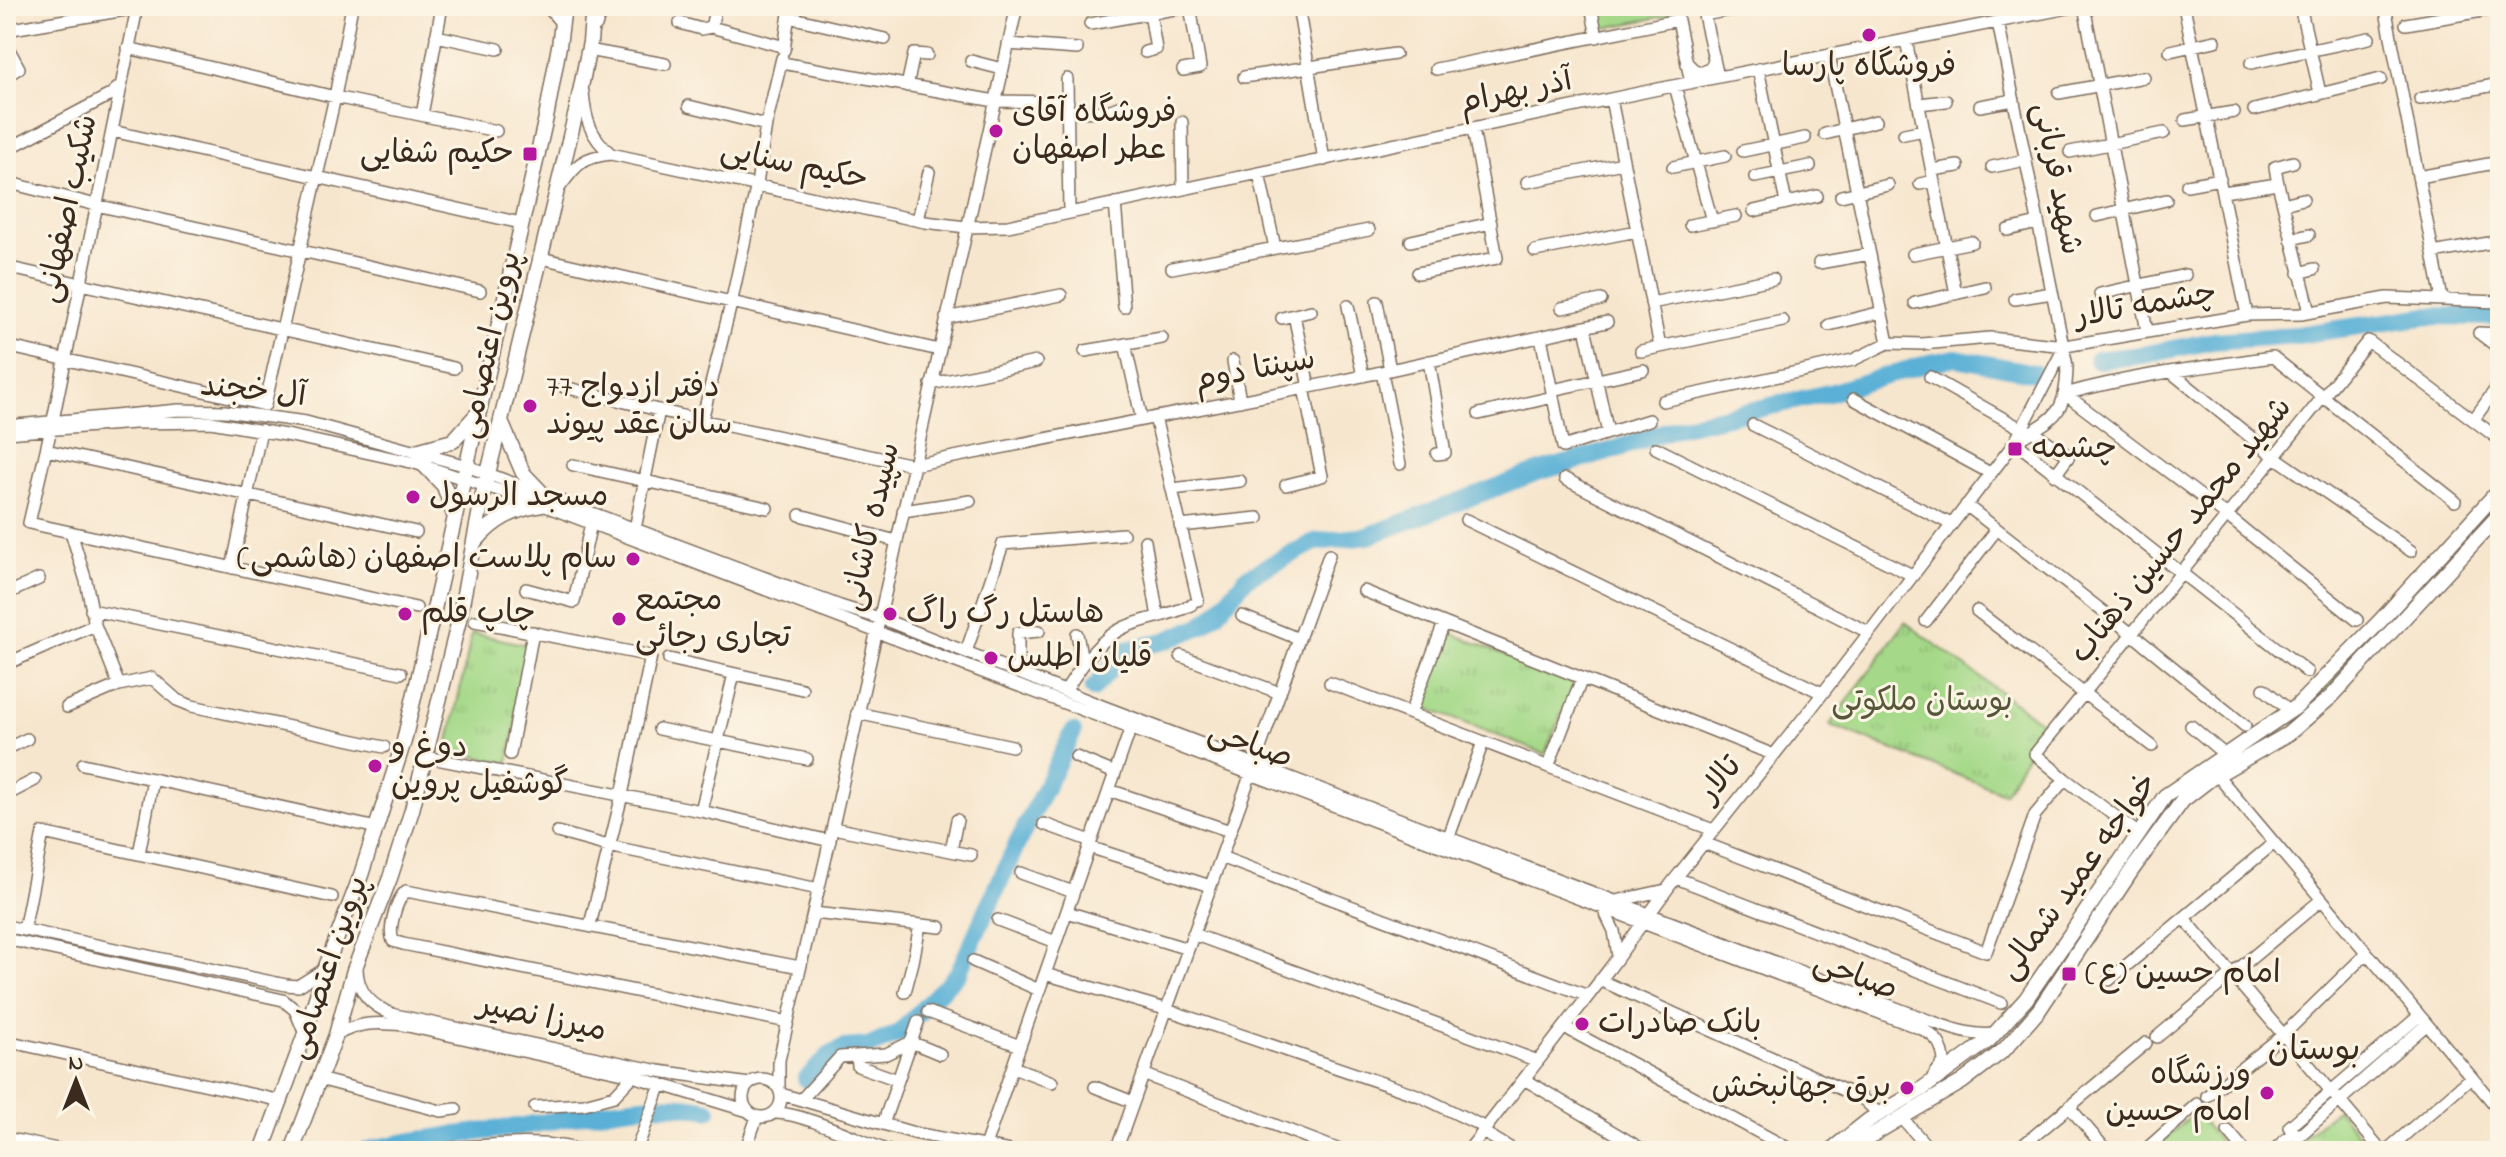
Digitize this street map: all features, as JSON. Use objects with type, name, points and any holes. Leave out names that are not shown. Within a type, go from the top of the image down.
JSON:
[{"type":"main road","name":"پروین اعتصامی","points":[[262,1151],[377,828],[404,741],[547,113],[564,6]]},
{"type":"main road","name":"پروین اعتصامی","points":[[292,1151],[390,878],[426,757],[459,620],[487,480],[582,81],[593,6]]},
{"type":"main road","points":[[416,451],[453,441],[479,411]]},
{"type":"main road","points":[[473,544],[489,525],[543,499],[523,473],[502,424]]},
{"type":"main road","points":[[424,465],[444,486],[455,517]]},
{"type":"main road","name":"خواجه عمید شمالی","points":[[1854,1150],[1877,1132],[1985,1067],[2020,1033],[2039,1010],[2172,813],[2224,754],[2290,711],[2347,656],[2500,489]]},
{"type":"main road","name":"خواجه عمید شمالی","points":[[1830,1151],[1879,1114],[1974,1053],[1994,1034],[2026,999],[2165,796],[2288,734],[2332,696],[2500,514]]},
{"type":"street","points":[[6,30],[165,6]]},
{"type":"street","points":[[6,346],[265,405],[335,97],[352,6]]},
{"type":"street","points":[[422,115],[442,6]]},
{"type":"street","points":[[547,6],[562,24]]},
{"type":"street","points":[[602,6],[589,46],[665,64]]},
{"type":"street","points":[[711,27],[716,6]]},
{"type":"street","points":[[1090,24],[1190,6],[1200,67],[1183,70]]},
{"type":"street","points":[[1298,6],[1324,160]]},
{"type":"street","points":[[1591,6],[1597,37]]},
{"type":"street","points":[[1675,6],[1691,83]]},
{"type":"street","points":[[1718,77],[1703,11],[1750,6]]},
{"type":"street","name":"آذر بهرام","points":[[966,227],[1008,226],[1718,77],[2078,6]]},
{"type":"street","points":[[2084,6],[2147,331]]},
{"type":"street","points":[[2184,6],[2247,315]]},
{"type":"street","points":[[2300,6],[2320,93]]},
{"type":"street","points":[[2385,6],[2442,299]]},
{"type":"street","name":"سپیده کاشانی","points":[[780,1091],[779,1060],[1014,7]]},
{"type":"street","name":"شکیب اصفهانی","points":[[71,532],[29,523],[52,426],[137,8]]},
{"type":"street","points":[[2406,24],[2500,8]]},
{"type":"street","points":[[702,420],[757,184],[790,12],[885,39]]},
{"type":"street","points":[[1145,52],[1156,49],[1150,13]]},
{"type":"street","points":[[1436,69],[1678,20]]},
{"type":"street","name":"شهید قربانی","points":[[1998,22],[2065,346]]},
{"type":"street","points":[[680,23],[701,29],[711,27],[783,54],[907,86],[995,101],[1108,111],[1121,106]]},
{"type":"street","points":[[436,36],[498,49]]},
{"type":"street","points":[[2251,63],[2369,38]]},
{"type":"street","points":[[1906,40],[1956,294]]},
{"type":"street","points":[[2170,51],[2215,41]]},
{"type":"street","points":[[6,44],[19,68],[6,76]]},
{"type":"street","points":[[1008,44],[1077,49]]},
{"type":"street","points":[[128,48],[496,131]]},
{"type":"street","points":[[907,86],[914,54],[927,55]]},
{"type":"street","points":[[1244,77],[1395,54]]},
{"type":"street","points":[[1829,55],[1888,343]]},
{"type":"street","points":[[1687,63],[1692,70],[1701,73],[1712,66],[1714,57]]},
{"type":"street","points":[[971,61],[1002,69]]},
{"type":"street","points":[[1758,69],[1786,203]]},
{"type":"street","points":[[2059,93],[2144,77]]},
{"type":"street","points":[[1067,79],[1069,212]]},
{"type":"street","points":[[2254,110],[2381,79]]},
{"type":"street","points":[[582,81],[589,129],[597,143],[611,154]]},
{"type":"street","points":[[2420,99],[2500,84]]},
{"type":"street","points":[[6,150],[110,95],[121,85]]},
{"type":"street","points":[[1675,86],[1712,221]]},
{"type":"street","points":[[1611,99],[1660,347]]},
{"type":"street","points":[[1980,106],[2014,100]]},
{"type":"street","points":[[1919,104],[1946,101]]},
{"type":"street","points":[[689,106],[766,125]]},
{"type":"street","points":[[2185,120],[2234,112]]},
{"type":"street","points":[[1825,134],[1876,121]]},
{"type":"street","points":[[1182,122],[1183,189]]},
{"type":"street","points":[[1418,273],[1497,258],[1473,129]]},
{"type":"street","points":[[1904,134],[1924,130]]},
{"type":"street","points":[[112,131],[521,223]]},
{"type":"street","points":[[2070,152],[2164,133]]},
{"type":"street","points":[[1743,151],[1805,138]]},
{"type":"street","points":[[557,191],[582,161],[611,154]]},
{"type":"street","name":"حکیم سنایی","points":[[611,154],[918,220],[966,227]]},
{"type":"street","points":[[1673,167],[1725,156]]},
{"type":"street","points":[[1992,167],[2026,160]]},
{"type":"street","points":[[2293,162],[2275,167],[2310,312]]},
{"type":"street","points":[[2418,177],[2500,162]]},
{"type":"street","points":[[1527,182],[1623,163]]},
{"type":"street","points":[[1755,177],[1810,166]]},
{"type":"street","points":[[1920,184],[1933,175],[1958,166]]},
{"type":"street","points":[[918,220],[929,172]]},
{"type":"street","points":[[1259,173],[1275,248]]},
{"type":"street","points":[[2187,185],[2220,179]]},
{"type":"street","points":[[6,182],[480,291]]},
{"type":"street","points":[[2223,192],[2278,184]]},
{"type":"street","points":[[1841,196],[1888,185]]},
{"type":"street","points":[[1754,211],[1817,196]]},
{"type":"street","points":[[2283,204],[2303,199]]},
{"type":"street","points":[[2097,216],[2166,200]]},
{"type":"street","points":[[1115,203],[1124,307]]},
{"type":"street","points":[[1690,225],[1736,216]]},
{"type":"street","points":[[1411,241],[1491,223]]},
{"type":"street","points":[[2008,230],[2038,223]]},
{"type":"street","points":[[1172,268],[1369,230]]},
{"type":"street","points":[[1535,251],[1637,231]]},
{"type":"street","points":[[2291,239],[2309,235]]},
{"type":"street","points":[[2433,253],[2500,241]]},
{"type":"street","points":[[1913,254],[1972,242]]},
{"type":"street","points":[[1819,263],[1870,254]]},
{"type":"street","points":[[541,258],[939,350]]},
{"type":"street","points":[[6,267],[454,368]]},
{"type":"street","points":[[2299,273],[2314,269]]},
{"type":"street","points":[[2100,294],[2185,275]]},
{"type":"street","points":[[1651,303],[1773,279]]},
{"type":"street","points":[[1915,303],[1985,287]]},
{"type":"street","points":[[2015,299],[2052,293]]},
{"type":"street","points":[[946,318],[1061,295]]},
{"type":"street","name":"چشمه تالار","points":[[1663,401],[1853,360],[1888,343],[1922,344],[1990,338],[2065,346],[2247,315],[2310,312],[2387,298],[2500,302]]},
{"type":"street","points":[[1562,308],[1601,300]]},
{"type":"street","points":[[1377,302],[1400,464]]},
{"type":"street","points":[[1584,304],[1608,433]]},
{"type":"street","points":[[1348,306],[1363,376]]},
{"type":"street","points":[[1286,485],[1322,476],[1306,387],[1288,317],[1311,311]]},
{"type":"street","points":[[1829,325],[1882,312]]},
{"type":"street","points":[[1641,351],[1783,321]]},
{"type":"street","name":"سپنتا دوم","points":[[913,465],[1363,376],[1607,322]]},
{"type":"street","points":[[2500,334],[2479,333],[2500,349]]},
{"type":"street","points":[[1541,337],[1563,447],[1649,420]]},
{"type":"street","points":[[1085,351],[1162,338]]},
{"type":"street","name":"شهید محمد حسین ذهتاب","points":[[2065,779],[2035,754],[2368,341],[2474,419]]},
{"type":"street","points":[[1125,344],[1142,420]]},
{"type":"street","points":[[2064,399],[2065,346]]},
{"type":"street","name":"تالار","points":[[2027,430],[2037,400],[2065,346]]},
{"type":"street","points":[[2064,399],[2094,386],[2273,357],[2455,501]]},
{"type":"street","points":[[1233,361],[1240,401]]},
{"type":"street","points":[[1429,361],[1445,453],[1437,454]]},
{"type":"street","points":[[931,384],[1036,362]]},
{"type":"street","points":[[1479,414],[1596,380],[1643,370]]},
{"type":"street","points":[[2171,372],[2275,457],[2411,551]]},
{"type":"street","points":[[1930,377],[2069,456],[2055,475]]},
{"type":"street","points":[[2500,383],[2474,419],[2500,440]]},
{"type":"street","points":[[564,387],[913,465]]},
{"type":"street","points":[[2037,400],[2050,394],[2064,399],[2227,516],[2357,620]]},
{"type":"street","points":[[1854,399],[1990,473]]},
{"type":"street","name":"تالار","points":[[1468,1151],[1990,473],[2027,430],[2055,416],[2064,399]]},
{"type":"street","name":"آل خجند","points":[[6,433],[179,410],[225,411],[306,422],[416,451],[487,480]]},
{"type":"street","points":[[635,529],[659,410]]},
{"type":"street","points":[[1065,691],[1106,639],[1124,627],[1194,602],[1155,417]]},
{"type":"street","name":"آل خجند","points":[[6,426],[211,422],[465,472]]},
{"type":"street","points":[[1753,425],[1951,524]]},
{"type":"street","points":[[232,568],[261,430]]},
{"type":"street","points":[[2015,442],[2307,672]]},
{"type":"street","points":[[1656,448],[1912,575]]},
{"type":"street","points":[[46,450],[416,532]]},
{"type":"street","points":[[573,465],[767,508]]},
{"type":"street","points":[[1565,479],[1868,632]]},
{"type":"street","name":"صباحی","points":[[487,480],[635,529],[878,618],[1603,908],[1646,918]]},
{"type":"street","points":[[1172,489],[1240,481]]},
{"type":"street","name":"صباحی","points":[[543,499],[591,523],[1130,730],[1252,769],[1448,839],[1614,901],[1646,918],[1890,1012],[1980,1036],[1994,1034]]},
{"type":"street","points":[[903,511],[970,501]]},
{"type":"street","points":[[1966,505],[2245,726]]},
{"type":"street","points":[[800,515],[896,541]]},
{"type":"street","points":[[1180,526],[1258,518]]},
{"type":"street","points":[[1466,520],[1822,693]]},
{"type":"street","points":[[526,589],[574,602],[591,523]]},
{"type":"street","points":[[1926,621],[1997,529]]},
{"type":"street","points":[[119,685],[95,625],[71,532],[416,608]]},
{"type":"street","points":[[966,652],[1003,544],[1123,534]]},
{"type":"street","points":[[1145,541],[1158,617]]},
{"type":"street","points":[[1116,1151],[1329,555]]},
{"type":"street","points":[[6,594],[39,579]]},
{"type":"street","points":[[1364,591],[1774,755]]},
{"type":"street","points":[[91,610],[401,673]]},
{"type":"street","points":[[1977,611],[2152,746]]},
{"type":"street","points":[[1242,616],[1299,639]]},
{"type":"street","points":[[475,621],[651,656],[622,795],[590,925]]},
{"type":"street","points":[[1410,714],[1444,623]]},
{"type":"street","points":[[6,664],[95,625]]},
{"type":"street","points":[[1018,673],[1018,633],[1039,631]]},
{"type":"street","points":[[510,754],[533,632]]},
{"type":"street","points":[[1077,634],[1083,665]]},
{"type":"street","points":[[1181,656],[1280,693]]},
{"type":"street","points":[[669,659],[802,689]]},
{"type":"street","points":[[701,811],[734,674]]},
{"type":"street","points":[[67,707],[119,685],[152,678],[177,700],[192,706],[384,747]]},
{"type":"street","points":[[1548,767],[1582,678]]},
{"type":"street","points":[[1330,683],[1713,830]]},
{"type":"street","points":[[2264,689],[2290,711]]},
{"type":"street","points":[[857,713],[1012,746]]},
{"type":"street","points":[[2191,726],[2224,754]]},
{"type":"street","points":[[659,729],[807,759]]},
{"type":"street","points":[[754,1082],[768,1080],[780,1091],[801,1100],[914,1133],[996,1149],[1013,1067],[1130,730]]},
{"type":"street","points":[[6,749],[27,739]]},
{"type":"street","points":[[1448,839],[1483,742]]},
{"type":"street","points":[[426,757],[701,811],[830,841]]},
{"type":"street","points":[[1076,757],[1115,773]]},
{"type":"street","points":[[83,764],[377,828]]},
{"type":"street","points":[[2212,770],[2500,1111]]},
{"type":"street","points":[[139,854],[153,779]]},
{"type":"street","points":[[1704,843],[1986,952],[2035,815],[2065,779],[2139,834]]},
{"type":"street","points":[[6,795],[35,780]]},
{"type":"street","points":[[1109,790],[1230,831]]},
{"type":"street","points":[[951,851],[957,820]]},
{"type":"street","points":[[1044,824],[1090,844],[1210,886]]},
{"type":"street","points":[[833,828],[971,855]]},
{"type":"street","points":[[557,832],[608,846],[819,889]]},
{"type":"street","points":[[24,930],[43,833],[332,897]]},
{"type":"street","points":[[2109,980],[2274,843]]},
{"type":"street","points":[[1221,857],[1588,996]]},
{"type":"street","points":[[1021,873],[1073,892]]},
{"type":"street","points":[[1676,878],[2001,1003]]},
{"type":"street","points":[[1614,901],[1666,890]]},
{"type":"street","points":[[788,1022],[403,944],[393,941],[390,933],[401,896],[406,891],[800,967]]},
{"type":"street","points":[[2157,1037],[2321,900]]},
{"type":"street","points":[[1603,908],[1614,931],[1618,956]]},
{"type":"street","points":[[1067,912],[1188,949]]},
{"type":"street","points":[[813,913],[940,927]]},
{"type":"street","points":[[2184,918],[2384,1151],[2471,1077]]},
{"type":"street","points":[[998,920],[1056,942]]},
{"type":"street","points":[[905,992],[920,925]]},
{"type":"street","points":[[6,926],[289,986],[298,986],[325,969]]},
{"type":"street","points":[[1193,934],[1538,1061]]},
{"type":"street","points":[[6,939],[289,1001],[294,998],[294,989],[289,986]]},
{"type":"street","points":[[2207,1096],[2283,1035],[2367,953]]},
{"type":"street","points":[[973,961],[1039,990]]},
{"type":"street","name":"میرزا نصیر","points":[[357,963],[357,981],[369,1002],[394,1019],[633,1076],[754,1082]]},
{"type":"street","points":[[1045,974],[1165,1009],[1420,1096],[1484,1130],[1515,1151]]},
{"type":"street","points":[[1600,980],[1863,1099],[1879,1114]]},
{"type":"street","points":[[283,1000],[295,1010],[305,1034]]},
{"type":"street","points":[[928,1012],[1020,1046]]},
{"type":"street","name":"صباحی","points":[[1890,1012],[1935,1037],[1944,1050],[1944,1062],[1922,1089]]},
{"type":"street","name":"میرزا نصیر","points":[[336,1035],[359,1025],[394,1019],[656,1079],[752,1114]]},
{"type":"street","points":[[2273,1151],[2294,1132],[2289,1127],[2335,1096],[2423,1020]]},
{"type":"street","points":[[883,1124],[918,1022]]},
{"type":"street","points":[[1564,1027],[1793,1151]]},
{"type":"street","points":[[6,1041],[282,1101]]},
{"type":"street","points":[[801,1100],[840,1057],[886,1054],[911,1042],[940,1054]]},
{"type":"street","points":[[2016,1151],[2146,1043]]},
{"type":"street","points":[[857,1057],[858,1066],[898,1080]]},
{"type":"street","points":[[745,1151],[752,1114],[743,1097],[754,1082],[779,1060]]},
{"type":"street","points":[[1013,1067],[1052,1082]]},
{"type":"street","points":[[1143,1074],[1342,1151]]},
{"type":"street","points":[[535,1107],[584,1104],[614,1096],[633,1076]]},
{"type":"street","points":[[319,1079],[441,1111],[456,1109]]},
{"type":"street","points":[[636,1151],[648,1117],[656,1079]]},
{"type":"street","points":[[1524,1079],[1645,1151]]},
{"type":"street","points":[[1095,1087],[1133,1102]]},
{"type":"street","points":[[774,1113],[781,1104],[780,1091]]},
{"type":"street","points":[[2144,1151],[2197,1104]]},
{"type":"street","points":[[2070,1108],[2107,1151]]},
{"type":"street","points":[[752,1114],[785,1113],[889,1151]]},
{"type":"street","points":[[1902,1118],[1931,1151]]},
{"type":"street","points":[[2228,1131],[2245,1151]]},
{"type":"street","points":[[6,1138],[66,1151]]},
{"type":"street","points":[[415,1151],[506,1144],[532,1148],[558,1144],[582,1151]]},
{"type":"green space","points":[[1595,6],[1668,6],[1671,15],[1600,29]]},
{"type":"green space","points":[[2500,494],[2500,503],[2328,690],[2284,727],[2219,767],[2276,726]]},
{"type":"green space","name":"بوستان ملکوتی","points":[[1905,622],[2045,725],[2004,793],[1830,725]]},
{"type":"green space","points":[[1448,632],[1575,682],[1545,754],[1421,706]]},
{"type":"green space","points":[[472,633],[532,646],[508,763],[447,751]]},
{"type":"green space","points":[[2337,1109],[2371,1151],[2287,1151]]},
{"type":"green space","points":[[2195,1112],[2227,1151],[2151,1151]]},
{"type":"waterway","points":[[2097,360],[2143,355],[2213,341],[2297,335],[2428,316],[2500,317]]},
{"type":"waterway","points":[[1093,689],[1128,649],[1165,641],[1201,626],[1217,613],[1247,577],[1315,542],[1368,536],[1537,472],[1611,451],[1678,427],[1829,393],[1929,363],[1956,358],[2034,373]]},
{"type":"waterway","points":[[806,1079],[829,1056],[844,1048],[870,1046],[899,1033],[958,973],[1073,732]]},
{"type":"waterway","points":[[366,1151],[637,1107],[684,1106],[708,1110]]},
{"type":"place","name":"فروشگاه پارسا","points":[[1869,35]]},
{"type":"place","name":"فروشگاه آقای عطر اصفهان","points":[[996,131]]},
{"type":"place","name":"حکیم شفایی","points":[[530,154]]},
{"type":"place","name":"دفتر ازدواج 77 سالن عقد پیوند","points":[[530,406]]},
{"type":"place","name":"چشمه","points":[[2015,449]]},
{"type":"place","name":"مسجد الرسول","points":[[413,497]]},
{"type":"place","name":"سام پلاست اصفهان (هاشمی)","points":[[633,559]]},
{"type":"place","name":"چاپ قلم","points":[[405,614]]},
{"type":"place","name":"هاستل رگ راگ","points":[[890,614]]},
{"type":"place","name":"مجتمع تجاری رجائی","points":[[619,619]]},
{"type":"place","name":"قلیان اطلس","points":[[991,658]]},
{"type":"place","name":"دوغ و گوشفیل پروین","points":[[375,766]]},
{"type":"place","name":"امام حسین (ع)","points":[[2069,974]]},
{"type":"place","name":"بانک صادرات","points":[[1582,1024]]},
{"type":"place","name":"برق جهانبخش","points":[[1907,1088]]},
{"type":"place","name":"ورزشگاه امام حسین","points":[[2267,1093]]},
{"type":"district","name":"بوستان","points":[[2314,1051]]}]
